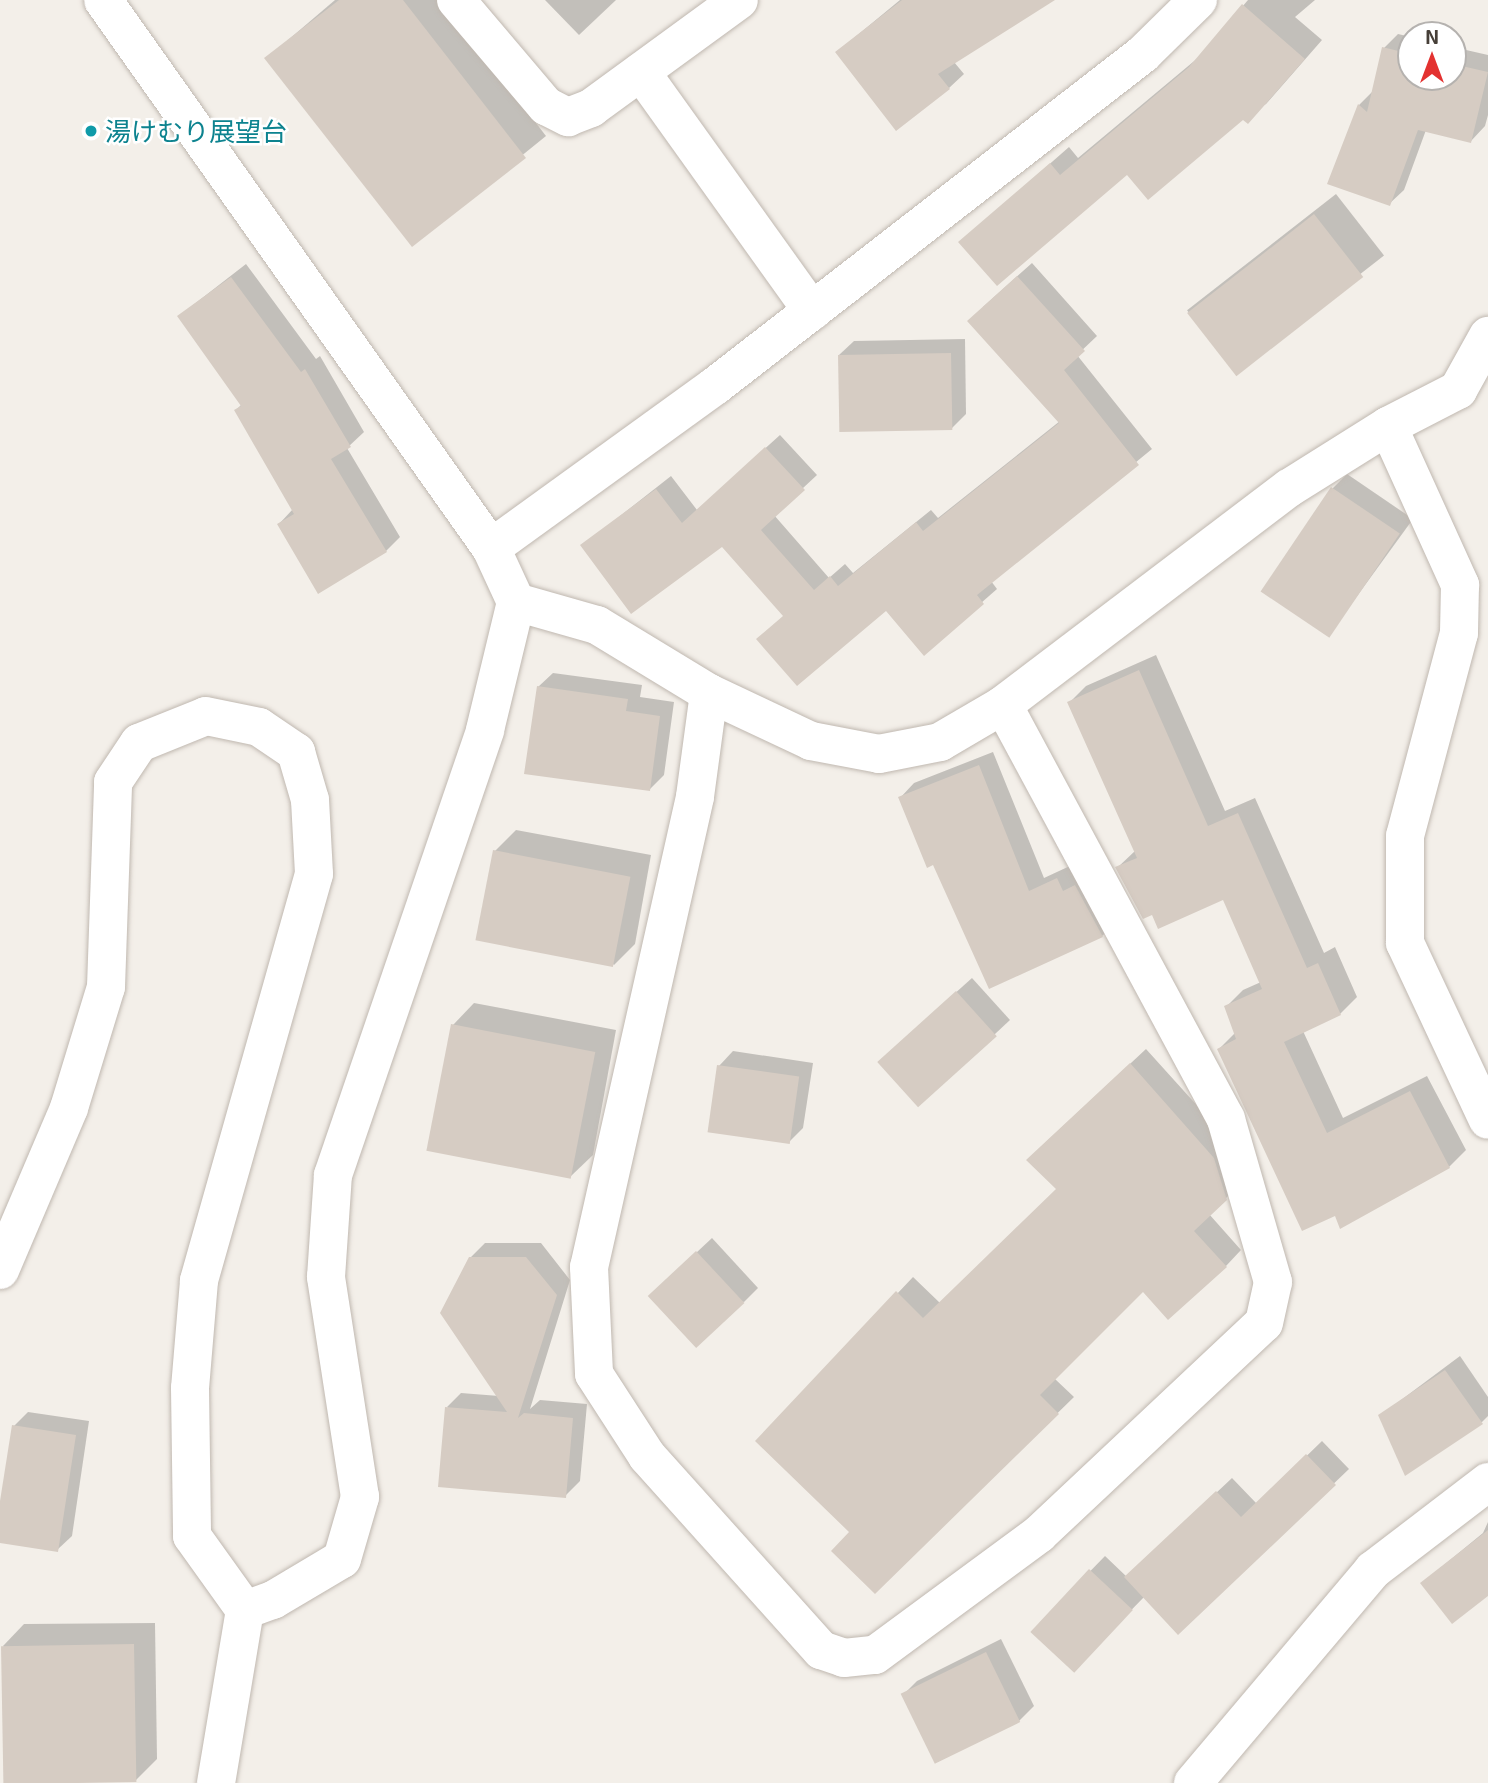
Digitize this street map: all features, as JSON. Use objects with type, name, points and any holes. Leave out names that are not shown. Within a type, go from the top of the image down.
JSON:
[{"type":"street","points":[[103,0],[491,548],[516,602],[485,730],[333,1175],[326,1277],[360,1497],[342,1559],[273,1600],[245,1609]]},
{"type":"street","points":[[456,0],[546,106],[568,117],[592,108],[739,0]]},
{"type":"street","points":[[491,548],[813,311],[1143,54],[1198,0]]},
{"type":"street","points":[[640,72],[813,311]]},
{"type":"street","points":[[516,602],[597,625],[709,693],[811,741],[879,754],[940,741],[1003,705],[1289,488],[1388,426],[1458,390],[1488,336]]},
{"type":"street","points":[[1388,426],[1460,585],[1459,633],[1405,836],[1405,943],[1488,1120]]},
{"type":"street","points":[[709,693],[695,797],[589,1267],[594,1374],[647,1456],[821,1650],[844,1658],[875,1655],[1039,1534],[1264,1323],[1273,1282],[1226,1119],[1003,705]]},
{"type":"street","points":[[0,1270],[69,1108],[106,987],[113,782],[139,743],[206,716],[259,727],[296,752],[310,800],[314,874],[199,1281],[190,1388],[192,1536],[245,1609],[216,1783]]},
{"type":"street","points":[[1193,1783],[1373,1570],[1488,1482]]},
{"type":"building","points":[[339,0],[403,0],[526,158],[412,247],[264,58]]},
{"type":"building","points":[[902,0],[1055,0],[938,74],[950,89],[896,131],[835,52]]},
{"type":"building","points":[[1242,4],[1305,59],[1248,124],[1243,120],[1148,200],[1127,175],[997,286],[958,242],[1050,163],[1060,175],[1189,67]]},
{"type":"building","points":[[1382,47],[1397,51],[1397,91],[1467,91],[1467,67],[1488,72],[1471,143],[1418,130],[1390,206],[1327,184],[1358,104],[1367,112]]},
{"type":"building","points":[[1314,214],[1363,277],[1236,376],[1187,313]]},
{"type":"building","points":[[1017,276],[1085,351],[1064,370],[1139,465],[977,595],[984,604],[924,656],[886,611],[797,686],[756,639],[783,616],[722,547],[631,614],[580,545],[656,489],[682,523],[765,447],[805,490],[761,530],[814,590],[830,576],[838,586],[916,522],[923,531],[1059,423],[967,321]]},
{"type":"building","points":[[231,277],[301,372],[305,369],[351,447],[331,459],[387,552],[318,594],[277,524],[294,514],[234,410],[241,406],[177,316]]},
{"type":"building","points":[[951,353],[952,430],[839,432],[838,355]]},
{"type":"building","points":[[1331,487],[1400,533],[1329,638],[1261,591]]},
{"type":"building","points":[[1139,670],[1208,826],[1238,813],[1307,968],[1318,963],[1341,1015],[1284,1042],[1327,1133],[1410,1091],[1450,1168],[1340,1229],[1335,1216],[1302,1231],[1217,1049],[1236,1039],[1224,1006],[1262,989],[1223,900],[1158,929],[1152,915],[1143,919],[1115,867],[1137,858],[1067,702]]},
{"type":"building","points":[[537,686],[628,699],[626,711],[660,716],[650,791],[524,774]]},
{"type":"building","points":[[979,765],[1029,891],[1057,878],[1063,891],[1075,885],[1103,937],[989,989],[933,865],[927,868],[898,797]]},
{"type":"building","points":[[493,850],[630,877],[613,967],[475,940]]},
{"type":"building","points":[[956,991],[997,1036],[918,1107],[877,1062]]},
{"type":"building","points":[[451,1024],[595,1052],[571,1179],[426,1151]]},
{"type":"building","points":[[1130,1063],[1214,1158],[1227,1200],[1194,1231],[1227,1267],[1168,1320],[1143,1292],[1040,1395],[1059,1414],[875,1594],[831,1551],[849,1532],[755,1441],[896,1291],[923,1318],[1056,1189],[1026,1160]]},
{"type":"building","points":[[717,1065],[799,1077],[790,1144],[708,1132]]},
{"type":"building","points":[[696,1251],[744,1303],[696,1348],[648,1296]]},
{"type":"building","points":[[469,1257],[526,1257],[557,1295],[518,1418],[524,1413],[573,1418],[566,1498],[438,1487],[445,1407],[507,1412],[440,1313]]},
{"type":"building","points":[[1445,1370],[1483,1424],[1405,1476],[1378,1415]]},
{"type":"building","points":[[12,1425],[76,1435],[58,1552],[0,1543],[0,1501]]},
{"type":"building","points":[[1306,1454],[1336,1485],[1178,1635],[1124,1577],[1216,1491],[1241,1517]]},
{"type":"building","points":[[1488,1530],[1488,1596],[1452,1624],[1420,1583]]},
{"type":"building","points":[[1089,1569],[1133,1610],[1074,1673],[1030,1632]]},
{"type":"building","points":[[134,1644],[136,1782],[3,1783],[1,1646]]},
{"type":"building","points":[[986,1652],[1020,1722],[935,1764],[901,1694]]},
{"type":"place","name":"湯けむり展望台","points":[[91,131]]}]
